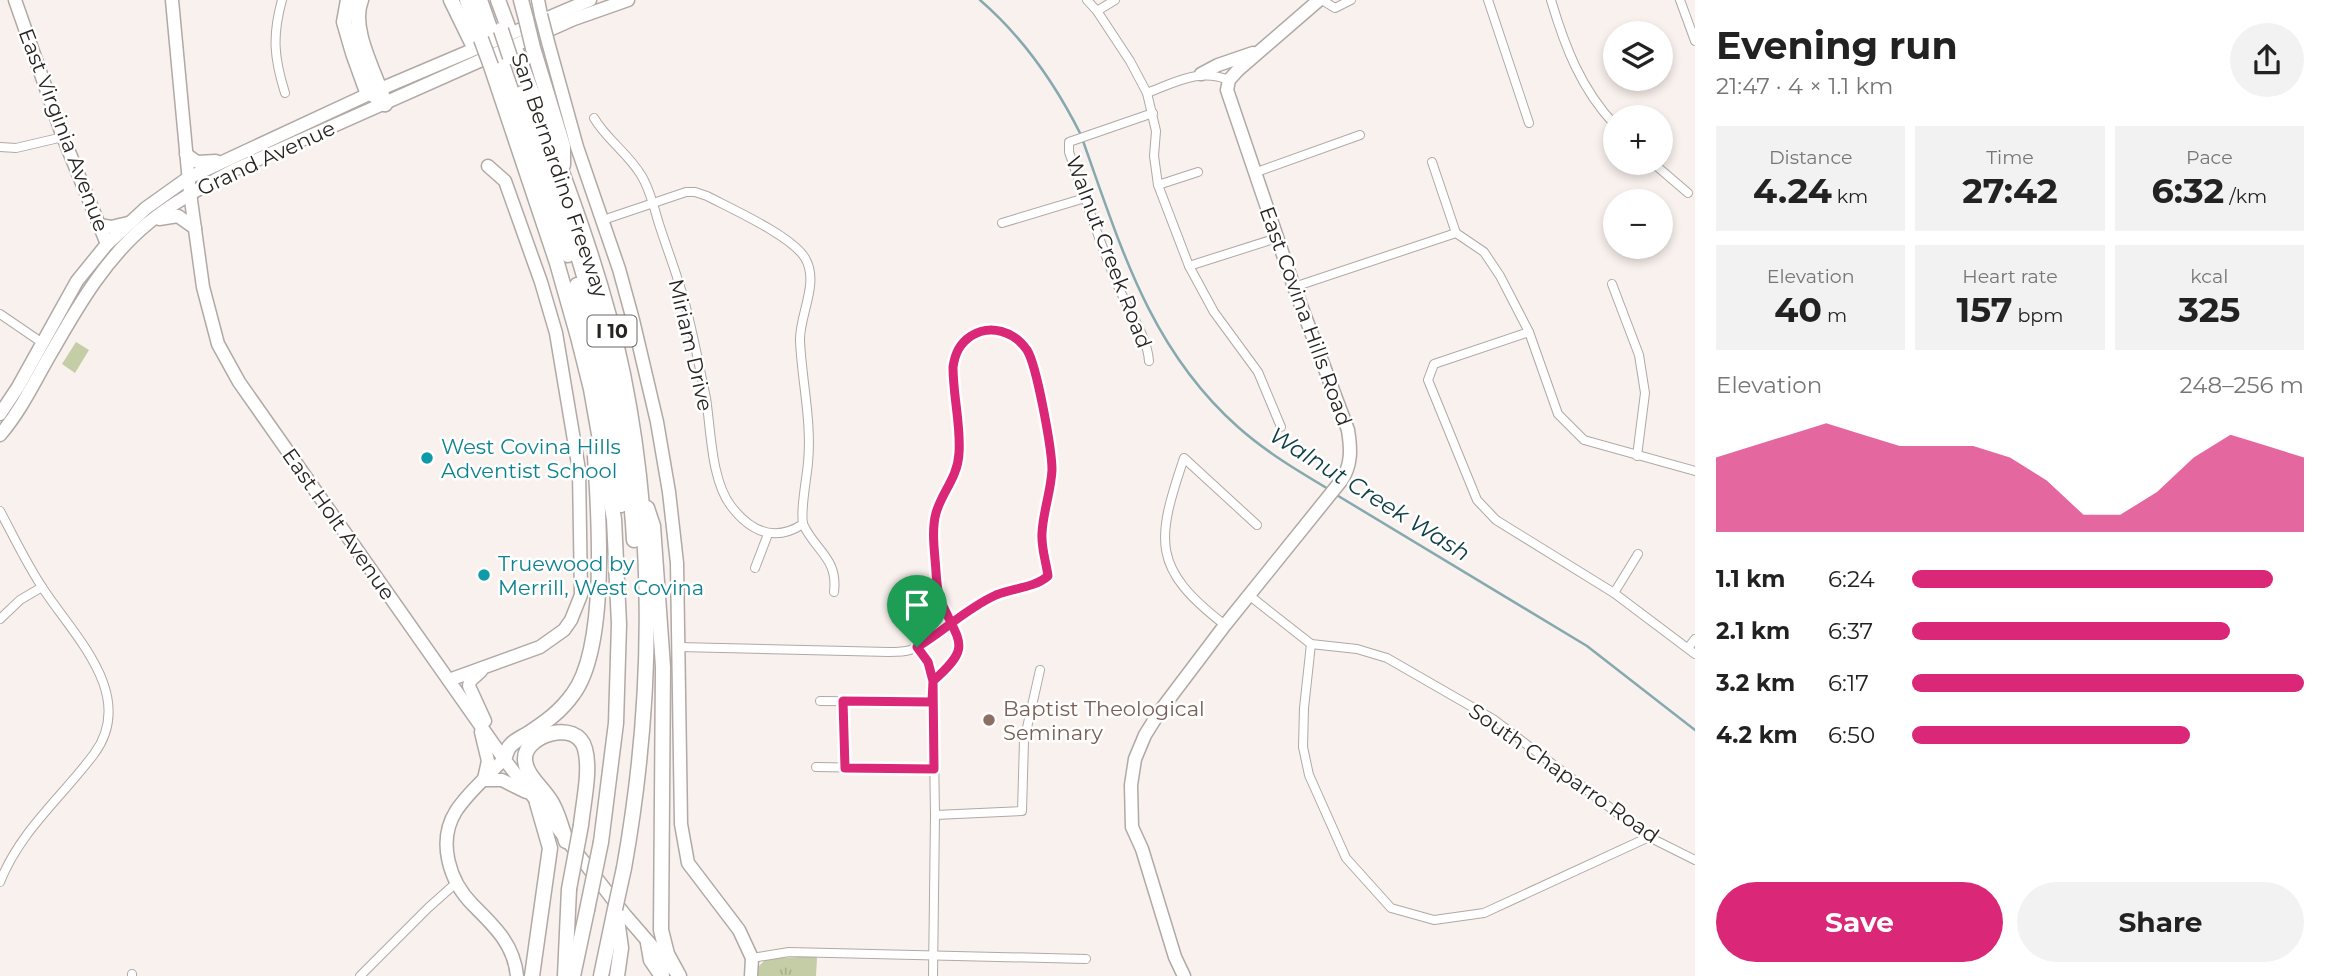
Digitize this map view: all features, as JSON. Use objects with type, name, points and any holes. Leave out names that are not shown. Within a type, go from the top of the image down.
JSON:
[{"type":"highway","points":[[348,0],[344,22],[346,34],[366,89],[376,91]]},
{"type":"highway","points":[[361,0],[357,19],[359,32],[376,91],[385,104]]},
{"type":"highway","points":[[451,0],[491,34]]},
{"type":"highway","name":"San Bernardino Freeway","points":[[467,0],[491,34],[501,61],[563,176],[587,243],[622,373],[641,490],[647,613],[646,679],[632,821],[601,976]]},
{"type":"highway","points":[[480,0],[565,248],[596,356],[611,437],[625,541],[626,593],[618,613]]},
{"type":"highway","points":[[490,0],[491,34]]},
{"type":"highway","name":"San Bernardino Freeway","points":[[491,34],[498,0]]},
{"type":"highway","points":[[521,0],[563,146],[563,176]]},
{"type":"highway","points":[[501,61],[559,195],[603,343],[627,469],[634,525],[637,593],[647,613]]},
{"type":"highway","name":"San Bernardino Freeway","points":[[501,61],[499,89],[557,263],[592,388],[614,519],[618,613],[616,723],[601,842],[573,976]]},
{"type":"highway","points":[[500,754],[562,709],[575,691],[587,665],[594,628],[598,519],[592,388]]},
{"type":"highway","points":[[641,490],[653,526],[663,667],[661,930],[667,954],[679,976]]},
{"type":"highway","points":[[565,976],[569,889],[586,783],[585,748],[580,740],[570,733],[557,731],[528,748],[524,757],[527,769],[553,804],[566,841]]},
{"type":"highway","points":[[532,976],[550,848],[533,799]]},
{"type":"highway","points":[[615,909],[621,954],[617,976]]},
{"type":"highway","points":[[648,943],[651,960],[662,976]]},
{"type":"street","name":"East Virginia Avenue","points":[[15,0],[63,136],[113,259]]},
{"type":"street","name":"East Holt Avenue","points":[[172,0],[190,194],[203,287],[218,344],[239,382],[500,754],[648,943],[679,976]]},
{"type":"street","points":[[282,0],[275,48],[285,93]]},
{"type":"street","points":[[538,0],[577,147],[603,220],[633,320],[665,468],[677,563],[681,824],[688,863],[739,930],[752,958],[751,976]]},
{"type":"street","name":"Grand Avenue","points":[[0,435],[33,387],[47,346],[77,281],[107,244],[146,208],[188,178],[226,159],[376,91],[590,0]]},
{"type":"street","name":"Grand Avenue","points":[[0,414],[113,259],[149,222],[190,194],[234,170],[574,19],[628,0]]},
{"type":"street","points":[[1087,0],[1097,11],[1147,93],[1156,131],[1154,156],[1158,185],[1189,266],[1214,312],[1258,372],[1281,427]]},
{"type":"street","points":[[1097,11],[1115,0]]},
{"type":"street","points":[[1201,74],[1229,80],[1257,52],[1320,0],[1335,8],[1351,0]]},
{"type":"street","points":[[1488,0],[1529,123]]},
{"type":"street","points":[[1551,0],[1560,30],[1587,91],[1603,110]]},
{"type":"street","points":[[1679,0],[1695,41]]},
{"type":"street","points":[[1147,93],[1257,52]]},
{"type":"street","name":"East Covina Hills Road","points":[[1184,976],[1175,957],[1142,849],[1132,827],[1131,785],[1135,760],[1145,735],[1160,711],[1346,474],[1351,447],[1348,430],[1294,288],[1229,102],[1229,80]]},
{"type":"street","name":"Walnut Creek Road","points":[[1149,361],[1146,346],[1117,284],[1069,152],[1078,138],[1153,113]]},
{"type":"street","name":"Miriam Drive","points":[[594,118],[602,132],[635,165],[652,203],[684,301],[705,398],[719,485],[730,505],[746,522],[768,534]]},
{"type":"street","points":[[1254,173],[1360,135]]},
{"type":"street","points":[[0,147],[16,148],[63,136]]},
{"type":"street","points":[[186,154],[197,162],[226,159]]},
{"type":"street","points":[[1432,162],[1456,233],[1483,251],[1500,276],[1529,332],[1558,414],[1584,440],[1695,471]]},
{"type":"street","points":[[449,680],[540,647],[564,630],[571,621],[580,595],[582,561],[579,470],[556,333],[505,181],[488,166]]},
{"type":"street","points":[[1158,185],[1198,172]]},
{"type":"street","points":[[1667,175],[1688,193]]},
{"type":"street","points":[[603,220],[685,192],[695,192],[707,196],[796,246],[806,260],[810,271],[810,285],[800,339],[808,408],[809,457],[803,524],[833,568],[834,592]]},
{"type":"street","points":[[1002,223],[1085,198]]},
{"type":"street","points":[[149,222],[167,215],[178,215],[195,228]]},
{"type":"street","points":[[99,225],[111,227],[131,222]]},
{"type":"street","points":[[1294,288],[1456,233]]},
{"type":"street","points":[[1189,266],[1277,238]]},
{"type":"street","points":[[1612,284],[1639,355],[1645,393],[1637,456]]},
{"type":"street","points":[[0,314],[47,346]]},
{"type":"street","points":[[679,648],[889,652],[917,647],[954,626],[996,595],[1041,582],[1048,576],[1042,536],[1051,486],[1050,447],[1033,365],[1027,350],[1017,339],[989,329],[968,338],[954,356],[953,379],[959,453],[954,478],[935,515],[934,537],[938,592],[954,626],[960,643],[956,658],[933,681]]},
{"type":"street","points":[[1529,332],[1434,364],[1428,380],[1477,500],[1496,520],[1614,593],[1692,651],[1695,639]]},
{"type":"street","points":[[1225,625],[1196,603],[1175,577],[1163,541],[1167,508],[1184,458],[1257,525]]},
{"type":"street","points":[[0,511],[42,587],[98,668],[107,687],[110,710],[106,732],[96,752],[25,834],[9,859],[0,882]]},
{"type":"street","points":[[755,568],[768,534],[790,533],[803,524]]},
{"type":"street","points":[[1614,593],[1638,554]]},
{"type":"street","points":[[0,619],[20,600],[42,587]]},
{"type":"street","points":[[1250,596],[1311,644],[1303,734],[1309,775],[1346,858],[1391,908],[1434,920],[1485,913],[1649,836]]},
{"type":"street","name":"South Chaparro Road","points":[[1311,644],[1357,649],[1387,658],[1481,712],[1649,836],[1695,860]]},
{"type":"street","points":[[917,647],[928,662],[933,681],[933,976]]},
{"type":"street","points":[[486,666],[468,686],[493,734],[500,754],[484,780],[457,810],[449,831],[447,852],[456,883],[503,937],[515,960],[517,976]]},
{"type":"street","points":[[935,815],[1022,811],[1024,741],[1040,670]]},
{"type":"street","points":[[820,701],[932,702]]},
{"type":"street","points":[[843,701],[845,768]]},
{"type":"street","points":[[479,724],[488,761],[484,780]]},
{"type":"street","points":[[816,767],[934,769]]},
{"type":"street","points":[[484,780],[502,780],[533,799]]},
{"type":"street","points":[[360,976],[456,883]]},
{"type":"street","points":[[752,958],[789,952],[1086,959]]},
{"type":"green space","points":[[76,342],[89,350],[75,373],[62,364]]},
{"type":"green space","points":[[815,956],[816,976],[757,976],[759,966],[766,959]]},
{"type":"waterway","name":"Walnut Creek Wash","points":[[980,0],[1011,30],[1037,62],[1081,135]]},
{"type":"waterway","name":"Walnut Creek Wash","points":[[1083,141],[1126,258],[1160,330],[1182,364],[1208,397],[1238,427],[1282,461],[1330,490]]},
{"type":"waterway","name":"Walnut Creek Wash","points":[[1335,494],[1587,646],[1695,730]]},
{"type":"place","name":"West Covina Hills Adventist School","points":[[427,458]]},
{"type":"place","name":"Truewood by Merrill, West Covina","points":[[484,575]]},
{"type":"place","name":"Baptist Theological Seminary","points":[[989,720]]},
{"type":"route","points":[[917,647],[928,662],[933,681],[934,769],[845,768],[843,701],[932,702],[933,681],[950,666],[959,652],[959,637],[956,630],[952,622],[947,612],[942,604],[938,592],[934,537],[935,515],[954,478],[959,453],[953,379],[954,356],[968,338],[989,329],[998,331],[1017,339],[1027,350],[1033,365],[1050,447],[1051,486],[1042,536],[1048,576],[1041,582],[996,595],[977,605],[963,616],[952,622],[917,647]]}]
